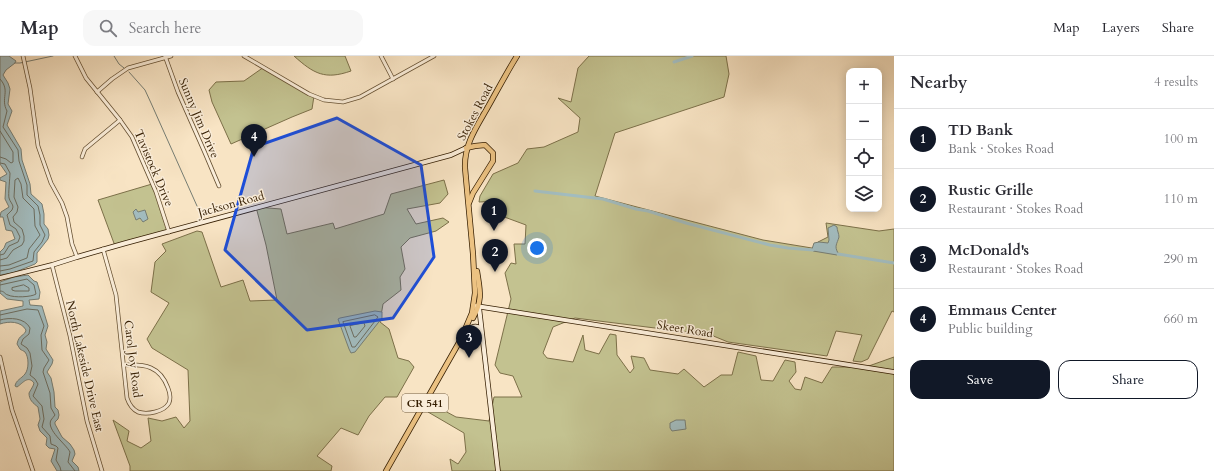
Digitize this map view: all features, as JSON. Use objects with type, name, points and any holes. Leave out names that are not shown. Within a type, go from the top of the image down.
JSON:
[{"type":"main road","name":"Stokes Road","points":[[476,306],[480,294],[464,168],[466,148],[474,130],[517,56]]},
{"type":"main road","points":[[466,148],[485,145],[491,150],[494,156],[492,164],[473,192],[468,204]]},
{"type":"main road","name":"Stokes Road","points":[[474,254],[476,306]]},
{"type":"main road","name":"CR 541","points":[[386,471],[463,336],[476,306]]},
{"type":"street","points":[[23,56],[30,88],[38,146],[65,213],[72,244],[77,256]]},
{"type":"street","name":"Tavistock Drive","points":[[75,56],[83,74],[132,137],[156,192],[169,232]]},
{"type":"street","points":[[97,92],[128,68],[171,56]]},
{"type":"street","points":[[244,56],[309,94],[330,102],[343,102],[365,95],[434,56]]},
{"type":"street","points":[[381,56],[393,79]]},
{"type":"street","name":"Sunny Jim Drive","points":[[166,57],[178,92],[219,186]]},
{"type":"street","points":[[82,157],[85,149],[120,120]]},
{"type":"street","name":"Jackson Road","points":[[0,278],[52,265],[77,256],[369,176],[451,155],[466,148]]},
{"type":"street","name":"Carol Joy Road","points":[[103,249],[116,295],[127,398],[131,406],[138,412],[151,412],[161,410],[166,407],[170,398],[170,393],[165,381],[156,371],[139,364],[124,365]]},
{"type":"street","name":"North Lakeside Drive East","points":[[52,265],[70,336],[87,421],[102,471]]},
{"type":"street","points":[[476,306],[482,330],[498,471]]},
{"type":"street","name":"Skeet Road","points":[[476,306],[894,372]]},
{"type":"street","points":[[463,336],[468,329],[473,327],[479,327],[482,330]]},
{"type":"street","points":[[0,357],[12,410],[33,470],[28,471]]},
{"type":"highlighted area","points":[[337,118],[421,165],[434,257],[393,318],[307,330],[225,250],[254,147]]},
{"type":"shaded area","points":[[294,56],[345,56],[351,71],[334,75],[320,74]]},
{"type":"shaded area","points":[[589,56],[726,56],[729,74],[724,97],[615,133],[595,196],[763,240],[818,249],[818,242],[828,237],[826,223],[879,231],[894,229],[894,312],[892,311],[868,359],[861,362],[853,361],[862,335],[836,331],[827,356],[728,342],[711,335],[575,318],[553,327],[543,353],[547,358],[573,362],[583,335],[585,350],[599,354],[610,334],[616,335],[617,355],[630,373],[634,368],[631,356],[644,358],[650,370],[678,374],[684,369],[704,387],[721,375],[732,375],[738,352],[756,356],[761,380],[773,381],[785,360],[795,362],[796,372],[789,381],[795,389],[801,390],[805,377],[822,383],[832,367],[866,367],[894,357],[894,471],[452,471],[450,459],[458,464],[466,452],[464,433],[428,412],[432,404],[456,417],[489,421],[494,397],[522,397],[513,376],[500,373],[495,365],[511,299],[505,273],[511,263],[516,264],[514,244],[525,244],[526,225],[499,215],[499,201],[479,202],[480,196],[493,174],[518,163],[527,149],[544,147],[578,132],[580,118],[558,98],[571,102],[578,68]]},
{"type":"shaded area","points":[[264,67],[314,96],[312,109],[231,144],[212,102],[209,90],[216,82],[244,81]]},
{"type":"shaded area","points":[[444,180],[448,194],[440,203],[407,209],[416,224],[443,218],[449,222],[436,231],[410,238],[401,247],[405,269],[400,277],[401,290],[383,304],[380,322],[389,329],[398,358],[409,361],[414,367],[397,397],[385,397],[369,416],[358,435],[341,428],[317,456],[332,466],[331,471],[130,471],[130,466],[113,420],[129,431],[127,441],[141,448],[151,441],[148,418],[162,421],[176,417],[184,428],[190,421],[188,370],[152,348],[147,339],[169,303],[151,292],[155,262],[166,251],[162,244],[197,231],[202,232],[221,287],[243,280],[250,301],[277,300],[266,245],[256,207],[281,209],[287,234],[333,223],[335,229],[384,214],[391,194]]},
{"type":"shaded area","points":[[152,184],[169,232],[115,246],[98,200]]},
{"type":"water","points":[[0,56],[9,56],[16,61],[6,70],[3,75],[10,89],[8,104],[12,111],[7,125],[21,149],[22,160],[30,184],[31,194],[42,204],[44,224],[48,229],[49,235],[48,239],[37,253],[37,262],[35,264],[13,273],[0,275],[0,252],[6,243],[15,239],[12,231],[6,230],[3,217],[0,217],[1,212],[9,207],[5,199],[6,182],[0,180],[0,178],[7,174],[0,164]]},
{"type":"water","points":[[136,209],[138,212],[145,210],[148,219],[143,222],[140,218],[136,220],[133,212]]},
{"type":"water","points":[[834,225],[837,227],[839,236],[836,247],[838,253],[837,255],[813,251],[812,249],[814,243],[828,243],[828,228]]},
{"type":"water","points":[[28,275],[37,282],[40,292],[39,299],[29,300],[30,305],[42,306],[48,326],[45,335],[47,342],[46,349],[53,360],[47,372],[51,378],[55,407],[58,410],[59,415],[55,424],[62,437],[74,450],[75,454],[72,461],[78,467],[79,471],[57,471],[51,461],[55,449],[49,448],[46,445],[47,438],[40,431],[38,425],[40,419],[38,407],[30,398],[29,393],[34,383],[28,380],[17,387],[15,386],[25,374],[28,366],[28,360],[25,352],[20,349],[17,344],[19,338],[26,330],[18,323],[14,322],[0,324],[0,311],[23,306],[23,301],[7,299],[0,293],[0,282],[14,277]]},
{"type":"water","points":[[375,311],[382,312],[382,318],[355,352],[351,353],[338,319]]},
{"type":"water","points":[[676,420],[685,420],[686,429],[672,431],[670,428],[670,423]]},
{"type":"waterway","points":[[15,63],[53,56]]},
{"type":"waterway","points":[[114,56],[119,64],[124,68]]},
{"type":"waterway","points":[[674,62],[692,56]]},
{"type":"waterway","points":[[129,72],[145,90],[197,206]]},
{"type":"waterway","points":[[535,191],[603,199],[770,245],[813,250]]},
{"type":"waterway","points":[[838,254],[894,263]]},
{"type":"place","name":"Emmaus Center","points":[[254,157]]},
{"type":"place","name":"TD Bank","points":[[494,231]]},
{"type":"place","name":"Rustic Grille","points":[[495,272]]},
{"type":"place","name":"McDonald's","points":[[469,358]]}]
